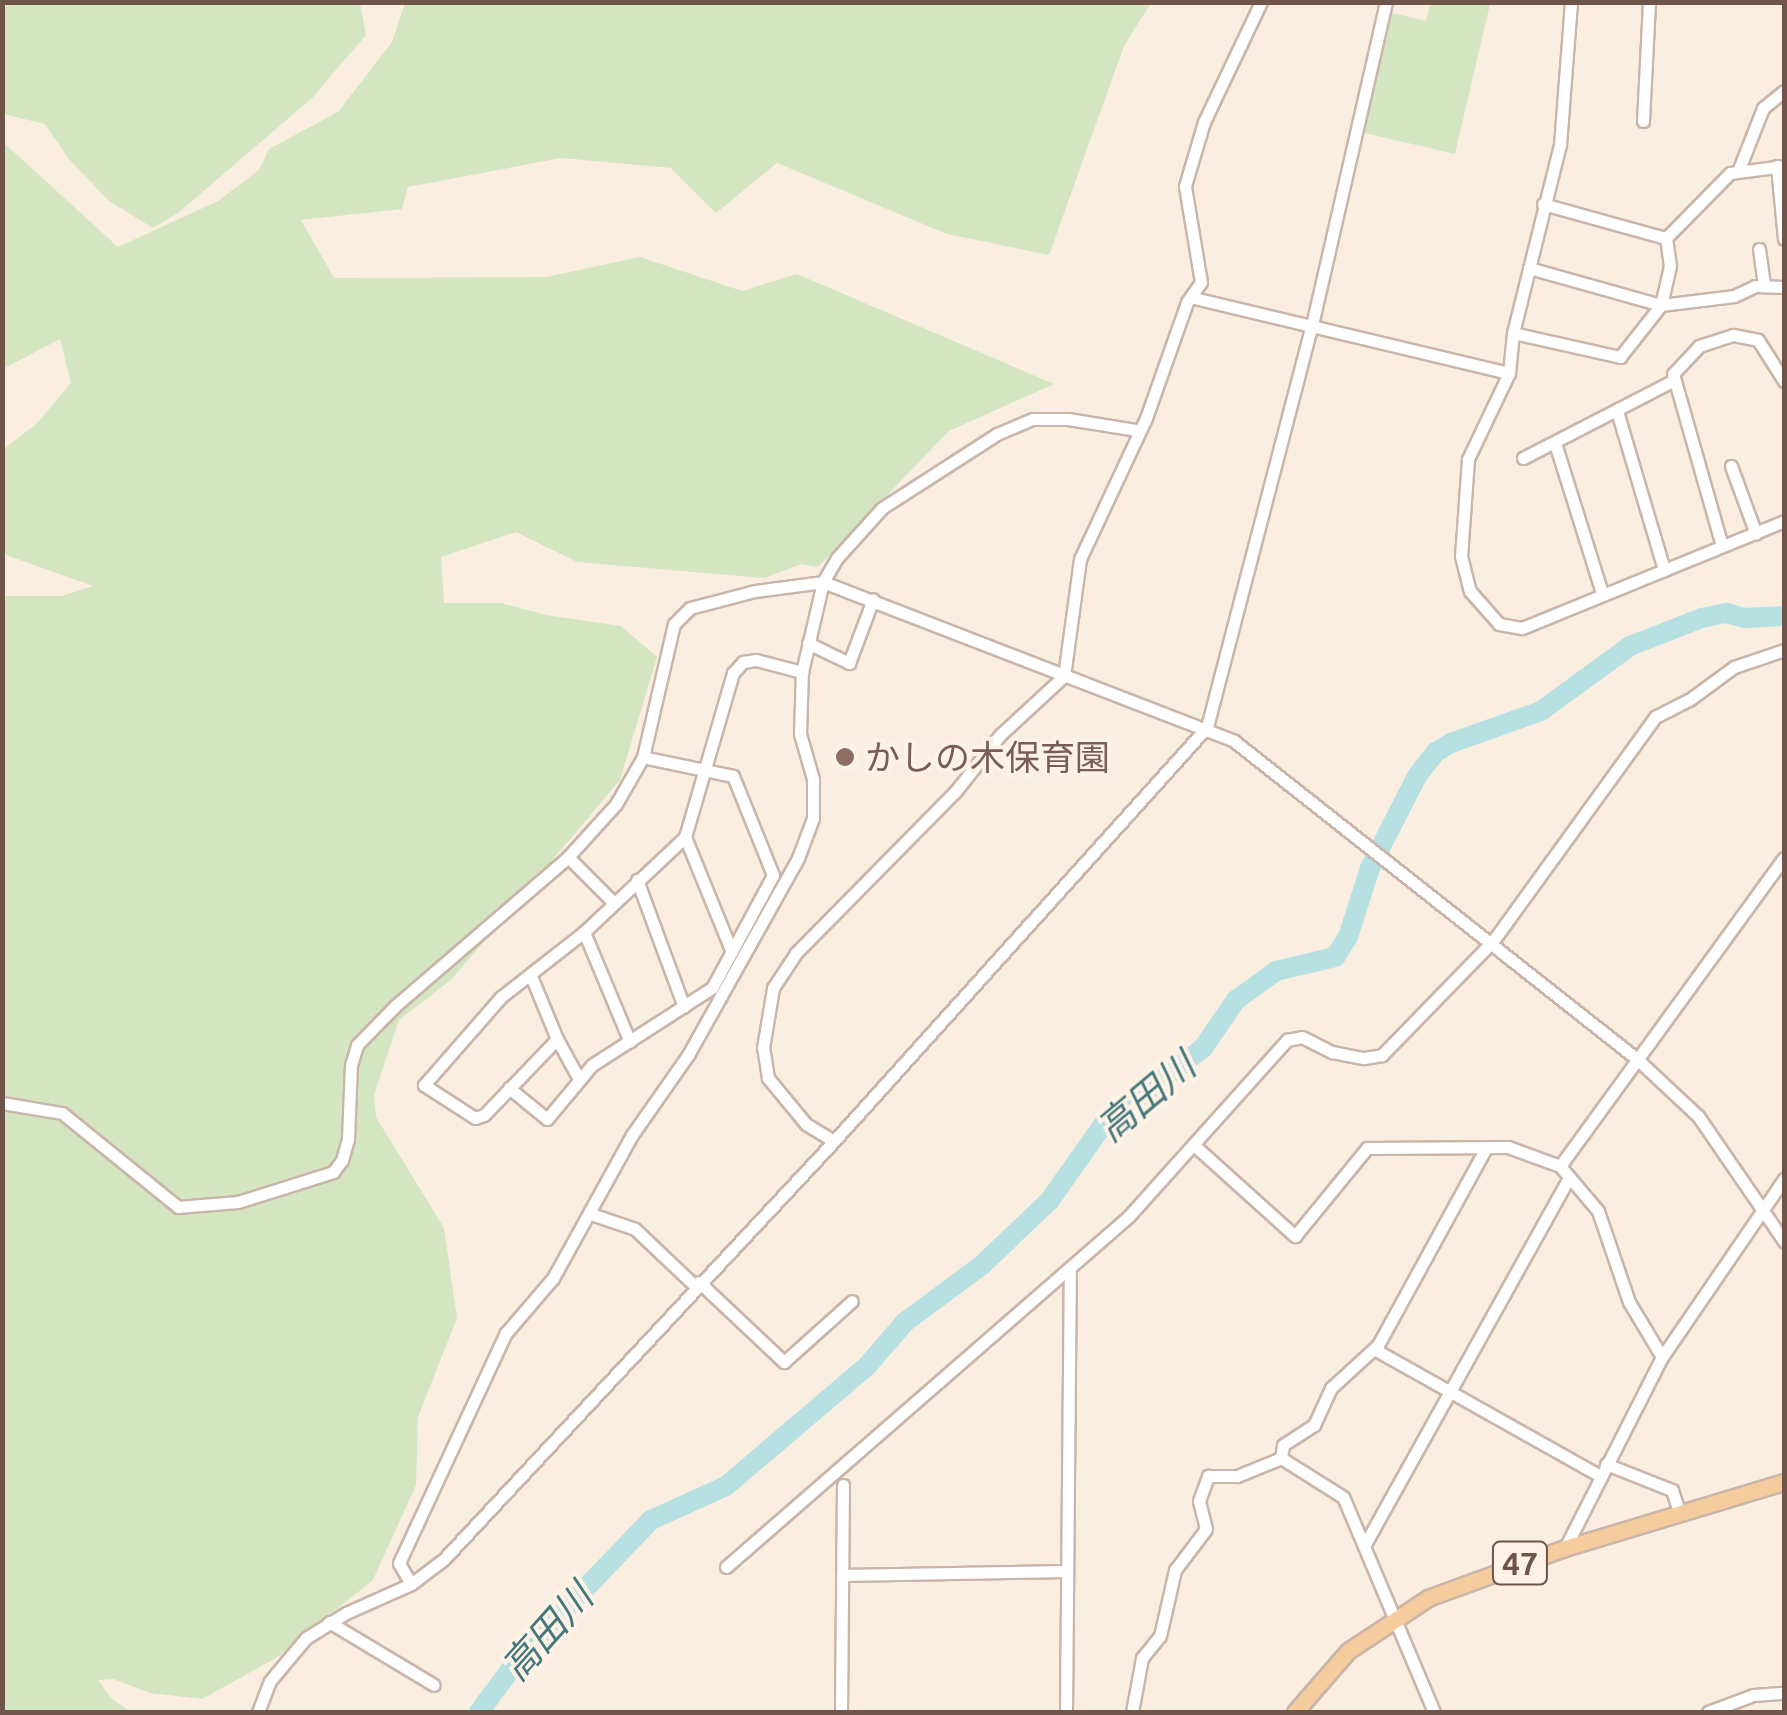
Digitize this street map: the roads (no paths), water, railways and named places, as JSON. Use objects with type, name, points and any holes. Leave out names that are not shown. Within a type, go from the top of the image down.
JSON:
[{"type":"main road","name":"47","points":[[1296,1712],[1348,1651],[1395,1617],[1449,1589],[1565,1548],[1784,1482]]},
{"type":"street","points":[[834,1142],[806,1124],[768,1078],[764,1048],[773,988],[796,953],[954,792],[1000,735],[1064,676],[1080,558],[1137,430],[1146,418],[1188,302],[1201,282],[1184,186],[1204,122],[1262,2]]},
{"type":"street","points":[[258,1712],[270,1681],[286,1658],[329,1622],[412,1584],[444,1558],[834,1142],[1207,727],[1312,326],[1386,2]]},
{"type":"street","points":[[1571,2],[1560,145],[1512,334],[1510,374],[1468,458],[1460,556],[1470,591],[1499,624],[1522,628],[1784,521]]},
{"type":"street","points":[[1643,121],[1649,2]]},
{"type":"street","points":[[1739,169],[1763,108],[1784,91]]},
{"type":"street","points":[[1666,238],[1730,173],[1781,166],[1784,239]]},
{"type":"street","points":[[1543,204],[1666,238]]},
{"type":"street","points":[[1512,334],[1620,357],[1661,305],[1670,266],[1666,238]]},
{"type":"street","points":[[1759,249],[1764,285]]},
{"type":"street","points":[[1529,268],[1661,305],[1734,296],[1764,285],[1784,287]]},
{"type":"street","points":[[1194,298],[1510,374]]},
{"type":"street","points":[[1722,546],[1674,380],[1676,369],[1688,354],[1713,340],[1733,336],[1758,340],[1784,381]]},
{"type":"street","points":[[1523,458],[1674,380]]},
{"type":"street","points":[[1617,411],[1664,570]]},
{"type":"street","points":[[412,1584],[399,1563],[506,1332],[553,1278],[632,1135],[716,1008],[803,845],[813,818],[814,779],[800,734],[802,672],[823,582],[854,534],[882,508],[997,434],[1033,419],[1068,419],[1137,430]]},
{"type":"street","points":[[1555,443],[1602,593]]},
{"type":"street","points":[[1730,466],[1756,534]]},
{"type":"street","points":[[2,1103],[62,1113],[178,1207],[238,1202],[333,1172],[348,1140],[351,1065],[357,1045],[395,1006],[568,858],[616,804],[643,756],[674,624],[690,608],[755,591],[823,582],[1207,727],[1234,741],[1493,941],[1637,1059],[1698,1116],[1784,1241]]},
{"type":"street","points":[[808,643],[849,663],[873,599]]},
{"type":"street","points":[[726,1567],[1129,1216],[1288,1040],[1302,1037],[1332,1052],[1364,1058],[1382,1054],[1493,941],[1655,716],[1688,700],[1734,667],[1784,650]]},
{"type":"street","points":[[557,1039],[484,1116],[475,1118],[424,1085],[501,997],[584,932],[612,901],[685,837],[733,673],[743,662],[756,660],[802,672]]},
{"type":"street","points":[[509,1088],[547,1119],[592,1064],[712,988],[773,876],[733,776],[643,756]]},
{"type":"street","points":[[685,837],[732,952]]},
{"type":"street","points":[[568,858],[612,901]]},
{"type":"street","points":[[1560,1166],[1784,858]]},
{"type":"street","points":[[637,880],[684,1007]]},
{"type":"street","points":[[584,932],[630,1042]]},
{"type":"street","points":[[531,976],[557,1039],[579,1079]]},
{"type":"street","points":[[1196,1146],[1295,1236],[1367,1148],[1508,1147],[1560,1166],[1598,1211],[1629,1302],[1662,1357]]},
{"type":"street","points":[[1281,1458],[1283,1445],[1314,1425],[1330,1388],[1374,1349],[1486,1148]]},
{"type":"street","points":[[1364,1546],[1569,1177]]},
{"type":"street","points":[[1565,1548],[1662,1357],[1784,1179]]},
{"type":"street","points":[[591,1214],[635,1229],[784,1362],[852,1300]]},
{"type":"street","points":[[1066,1712],[1070,1268]]},
{"type":"street","points":[[1374,1349],[1603,1470],[1672,1490],[1680,1514]]},
{"type":"street","points":[[1281,1458],[1343,1497],[1434,1712]]},
{"type":"street","points":[[1132,1712],[1142,1658],[1160,1636],[1175,1570],[1206,1529],[1198,1502],[1208,1476],[1237,1476],[1281,1458]]},
{"type":"street","points":[[840,1712],[844,1485]]},
{"type":"street","points":[[842,1576],[1066,1572]]},
{"type":"street","points":[[329,1622],[434,1685]]},
{"type":"street","points":[[1708,1712],[1754,1695],[1784,1693]]},
{"type":"waterway","name":"高田川","points":[[479,1712],[522,1654],[651,1520],[726,1486],[867,1366],[905,1322],[982,1265],[1050,1200],[1103,1125],[1203,1048],[1236,1000],[1276,971],[1335,957],[1348,937],[1370,868],[1417,776],[1436,752],[1541,711],[1630,646],[1702,618],[1726,613],[1745,618],[1784,616]]},
{"type":"place","name":"かしの木保育園","points":[[845,757]]}]
